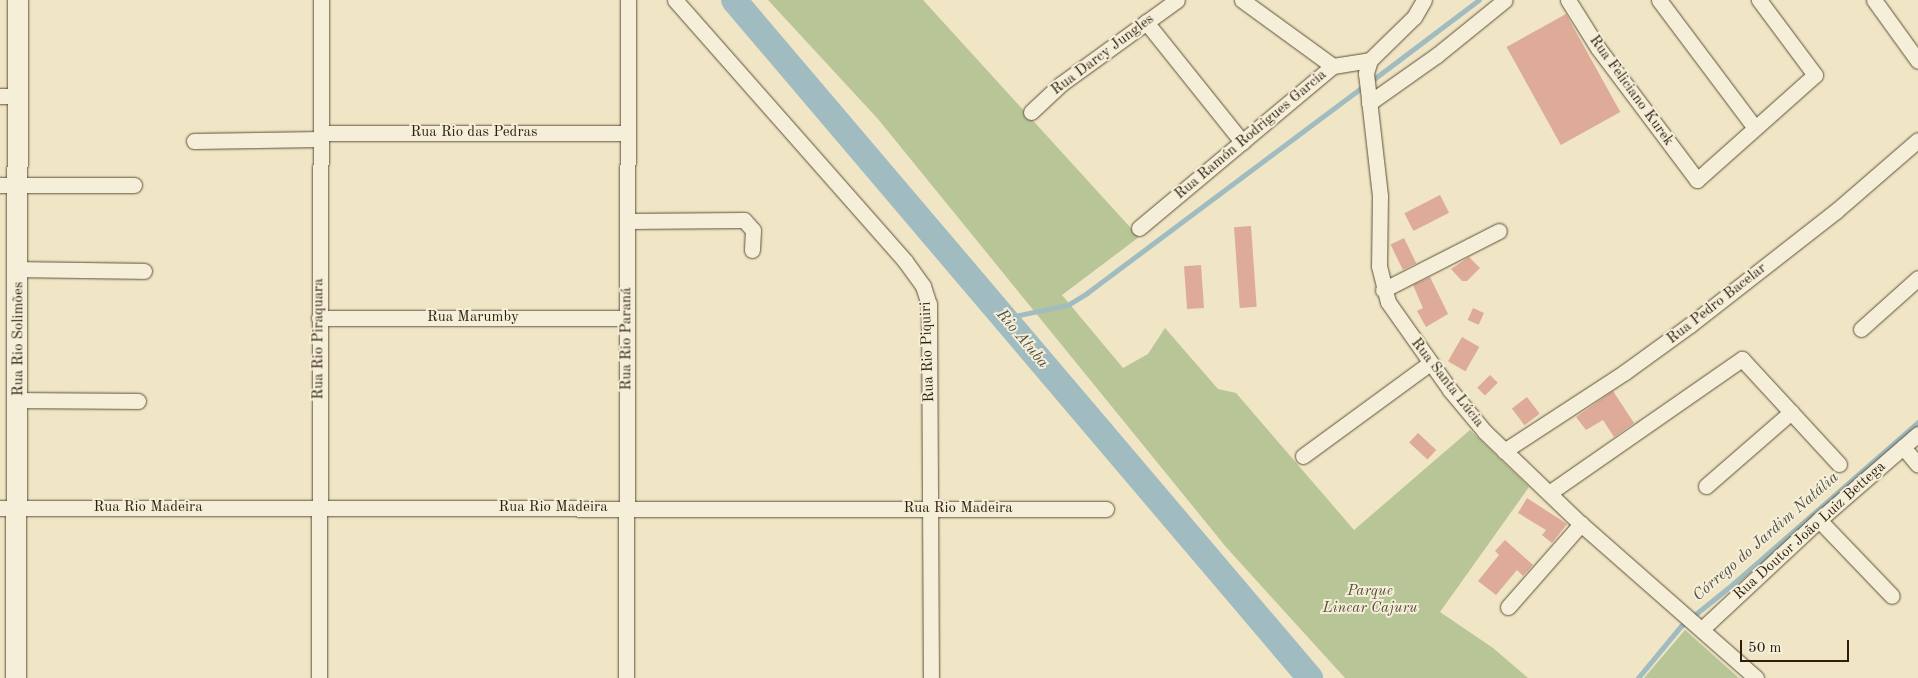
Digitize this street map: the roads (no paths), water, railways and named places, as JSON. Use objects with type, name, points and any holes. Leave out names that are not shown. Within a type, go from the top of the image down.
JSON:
[{"type":"street","name":"Rua Rio Solimões","points":[[16,678],[9,508],[18,400],[19,269],[10,185],[9,96],[18,0]]},
{"type":"street","name":"Rua Rio Piraquara","points":[[319,678],[321,0]]},
{"type":"street","name":"Rua Rio Paraná","points":[[626,678],[628,0]]},
{"type":"street","name":"Rua Rio Piquiri","points":[[675,0],[905,261],[923,286],[930,304],[931,678]]},
{"type":"street","name":"Rua Darcy Jungles","points":[[1030,112],[1061,84],[1178,0]]},
{"type":"street","points":[[1242,0],[1333,66]]},
{"type":"street","points":[[1368,66],[1414,17],[1424,0]]},
{"type":"street","points":[[1369,103],[1437,55],[1506,0]]},
{"type":"street","name":"Rua Feliciano Kurek","points":[[1568,0],[1598,48],[1697,180],[1755,128]]},
{"type":"street","points":[[1659,0],[1755,128],[1815,75],[1759,0]]},
{"type":"street","points":[[1874,0],[1918,61]]},
{"type":"street","points":[[1146,22],[1242,142]]},
{"type":"street","name":"Rua Ramón Rodrigues Garcia","points":[[1140,228],[1333,66],[1368,66]]},
{"type":"street","name":"Rua Santa Lúcia","points":[[1368,66],[1369,103],[1379,183],[1378,249],[1383,290],[1396,317],[1467,411],[1504,451],[1581,524],[1702,628],[1756,678]]},
{"type":"street","name":"Rua Rio das Pedras","points":[[194,141],[321,136],[627,133]]},
{"type":"street","name":"Rua Pedro Bacelar","points":[[1504,451],[1662,346],[1836,211],[1918,140]]},
{"type":"street","points":[[10,185],[134,185]]},
{"type":"street","points":[[627,221],[744,220],[753,230],[752,250]]},
{"type":"street","points":[[1383,290],[1499,231]]},
{"type":"street","points":[[19,269],[144,271]]},
{"type":"street","points":[[1861,328],[1918,278]]},
{"type":"street","name":"Rua Marumby","points":[[319,318],[627,318]]},
{"type":"street","points":[[1549,494],[1742,359],[1839,464]]},
{"type":"street","points":[[1303,456],[1430,363]]},
{"type":"street","points":[[18,400],[138,401]]},
{"type":"street","points":[[1706,486],[1791,412]]},
{"type":"street","name":"Rua Doutor João Luiz Bettega","points":[[1702,628],[1819,520],[1918,434]]},
{"type":"street","points":[[1903,447],[1918,465]]},
{"type":"street","name":"Rua Rio Madeira","points":[[9,508],[1106,510]]},
{"type":"street","points":[[1819,520],[1892,596]]},
{"type":"street","points":[[1508,607],[1581,524]]},
{"type":"waterway","name":"Rio Atuba","points":[[734,0],[1310,678]]},
{"type":"waterway","points":[[1370,82],[1479,0]]},
{"type":"waterway","points":[[1005,318],[1068,305],[1087,293],[1364,86]]},
{"type":"waterway","name":"Córrego do Jardim Natália","points":[[1638,678],[1681,626],[1733,584],[1918,422]]},
{"type":"park label","name":"Parque Linear Cajuru","points":[[1370,600]]}]
